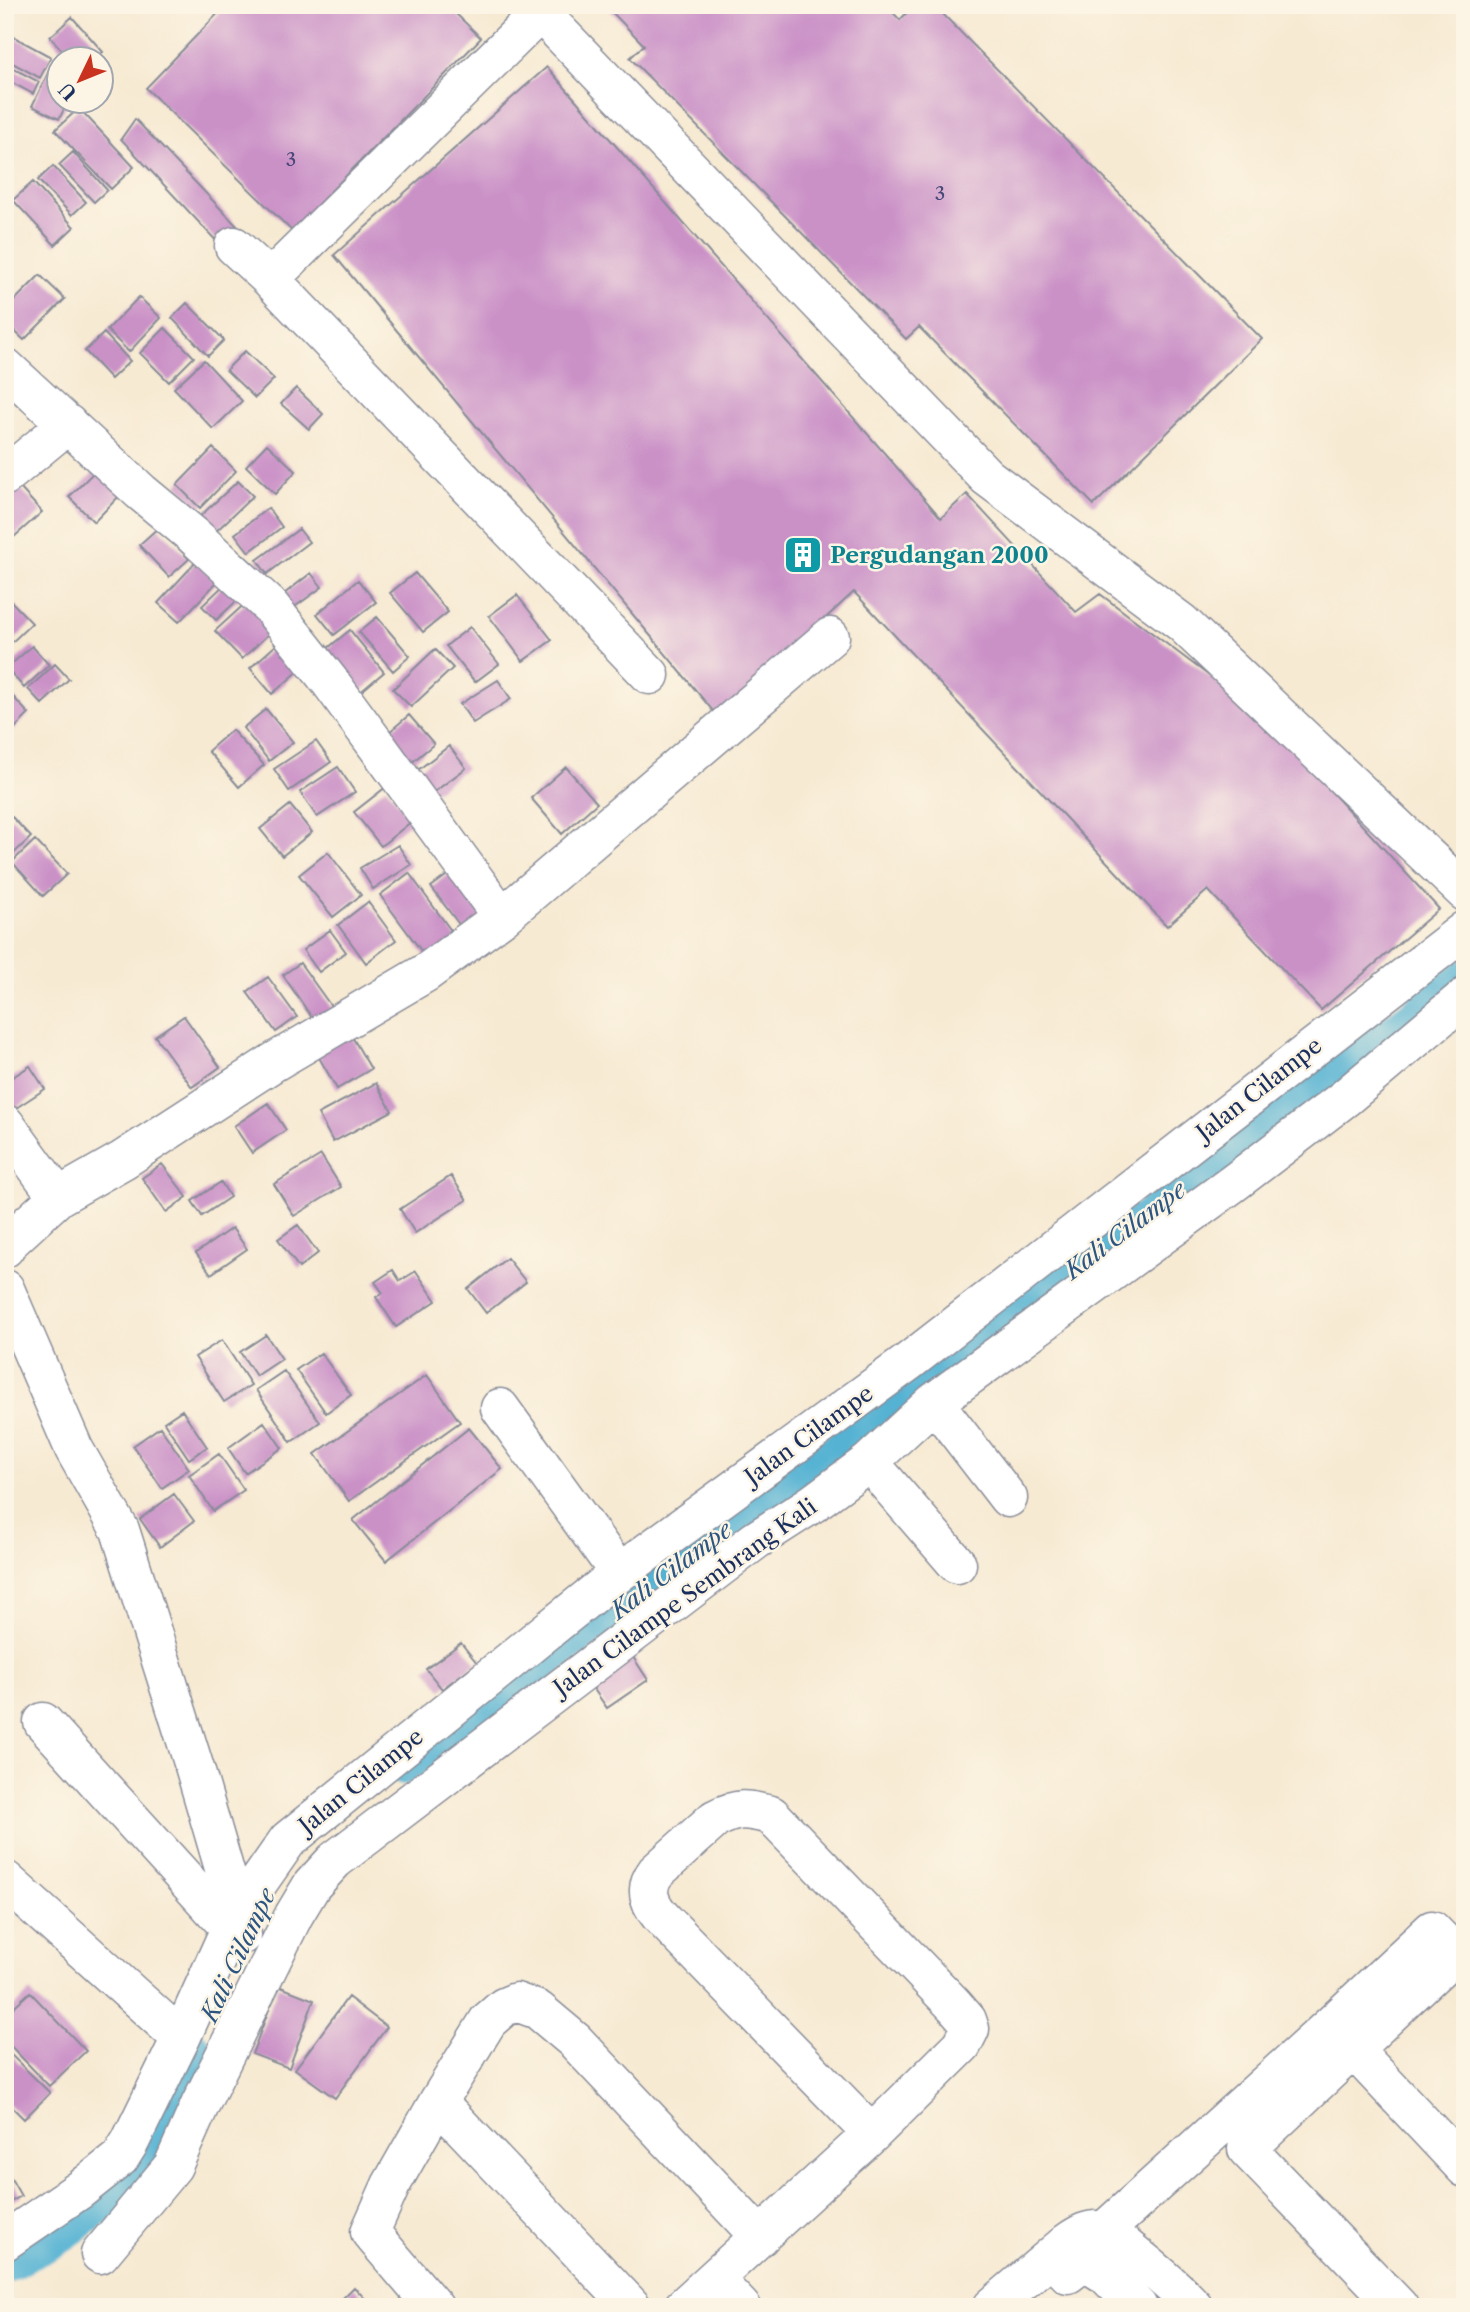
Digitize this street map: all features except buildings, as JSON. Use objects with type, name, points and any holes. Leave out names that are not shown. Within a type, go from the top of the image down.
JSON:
[{"type":"street","points":[[270,279],[541,8],[987,477],[1182,623],[1465,892]]},
{"type":"street","points":[[234,246],[270,279],[650,675]]},
{"type":"street","points":[[5,367],[270,606],[331,683],[502,917]]},
{"type":"street","points":[[5,476],[68,424]]},
{"type":"street","points":[[5,1248],[8,1242],[58,1197],[123,1160],[274,1062],[427,972],[502,917],[830,637]]},
{"type":"street","name":"Jalan Cilampe","points":[[5,2241],[120,2158],[181,2038],[234,1921],[288,1840],[619,1573],[907,1363],[1465,930]]},
{"type":"street","name":"Jalan Cilampe Sembrang Kali","points":[[100,2254],[173,2166],[200,2105],[242,2025],[294,1915],[312,1885],[335,1860],[756,1540],[812,1504],[869,1462],[934,1402],[1345,1098],[1465,998]]},
{"type":"street","points":[[5,1124],[58,1197]]},
{"type":"street","points":[[5,1289],[74,1449],[120,1530],[195,1769],[234,1921]]},
{"type":"street","points":[[934,1402],[1008,1498]]},
{"type":"street","points":[[500,1408],[619,1573]]},
{"type":"street","points":[[869,1462],[957,1564]]},
{"type":"street","points":[[43,1722],[234,1921],[276,1953]]},
{"type":"street","points":[[683,2307],[872,2134],[962,2045],[970,2029],[967,2020],[771,1815],[738,1809],[726,1813],[715,1819],[656,1872],[649,1891],[651,1903],[665,1921],[872,2134]]},
{"type":"street","points":[[5,1880],[181,2038]]},
{"type":"street","points":[[1399,2307],[1247,2149],[1432,1930],[1461,1954]]},
{"type":"street","points":[[433,2307],[370,2232],[391,2185],[488,2021],[504,2007],[516,2002],[538,2010],[575,2040],[760,2237]]},
{"type":"street","points":[[1342,2037],[1465,2168]]},
{"type":"street","points":[[1029,2307],[1342,2037]]},
{"type":"street","points":[[438,2102],[632,2307]]},
{"type":"street","points":[[992,2307],[1079,2234],[1092,2230],[1106,2274],[1138,2307]]},
{"type":"street","points":[[1097,2248],[1175,2286],[1194,2307]]},
{"type":"street","points":[[714,2279],[741,2307]]},
{"type":"waterway","name":"Kali Cilampe","points":[[404,1769],[987,1336],[1465,975]]},
{"type":"waterway","name":"Kali Cilampe","points":[[5,2267],[54,2242],[120,2195],[156,2143],[195,2047]]},
{"type":"place","name":"Pergudangan 2000","points":[[803,555]]}]
